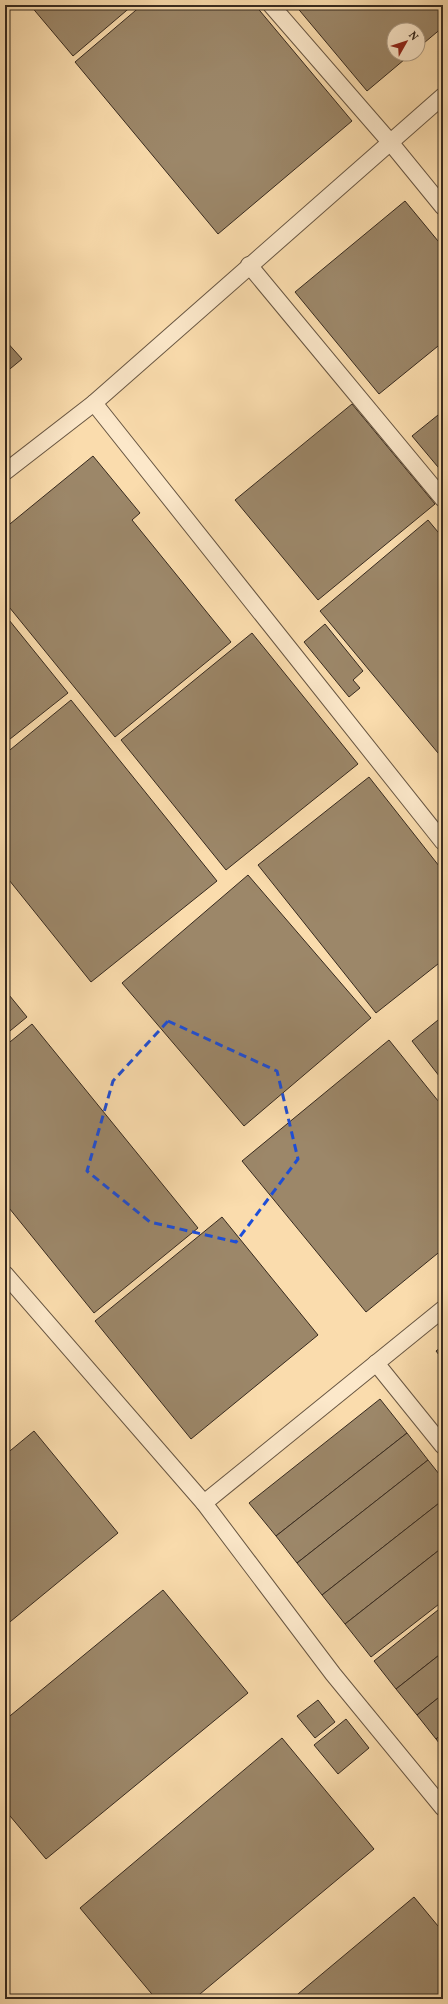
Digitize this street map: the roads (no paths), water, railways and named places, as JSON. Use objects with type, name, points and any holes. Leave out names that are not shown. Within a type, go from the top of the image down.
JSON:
[{"type":"lane","points":[[271,5],[390,142],[443,207]]},
{"type":"lane","points":[[5,472],[94,403],[443,96]]},
{"type":"lane","points":[[250,265],[443,499]]},
{"type":"lane","points":[[94,403],[443,842]]},
{"type":"lane","points":[[5,1274],[204,1503],[333,1674],[443,1808]]},
{"type":"lane","points":[[204,1503],[443,1309]]},
{"type":"lane","points":[[376,1363],[443,1446]]}]
